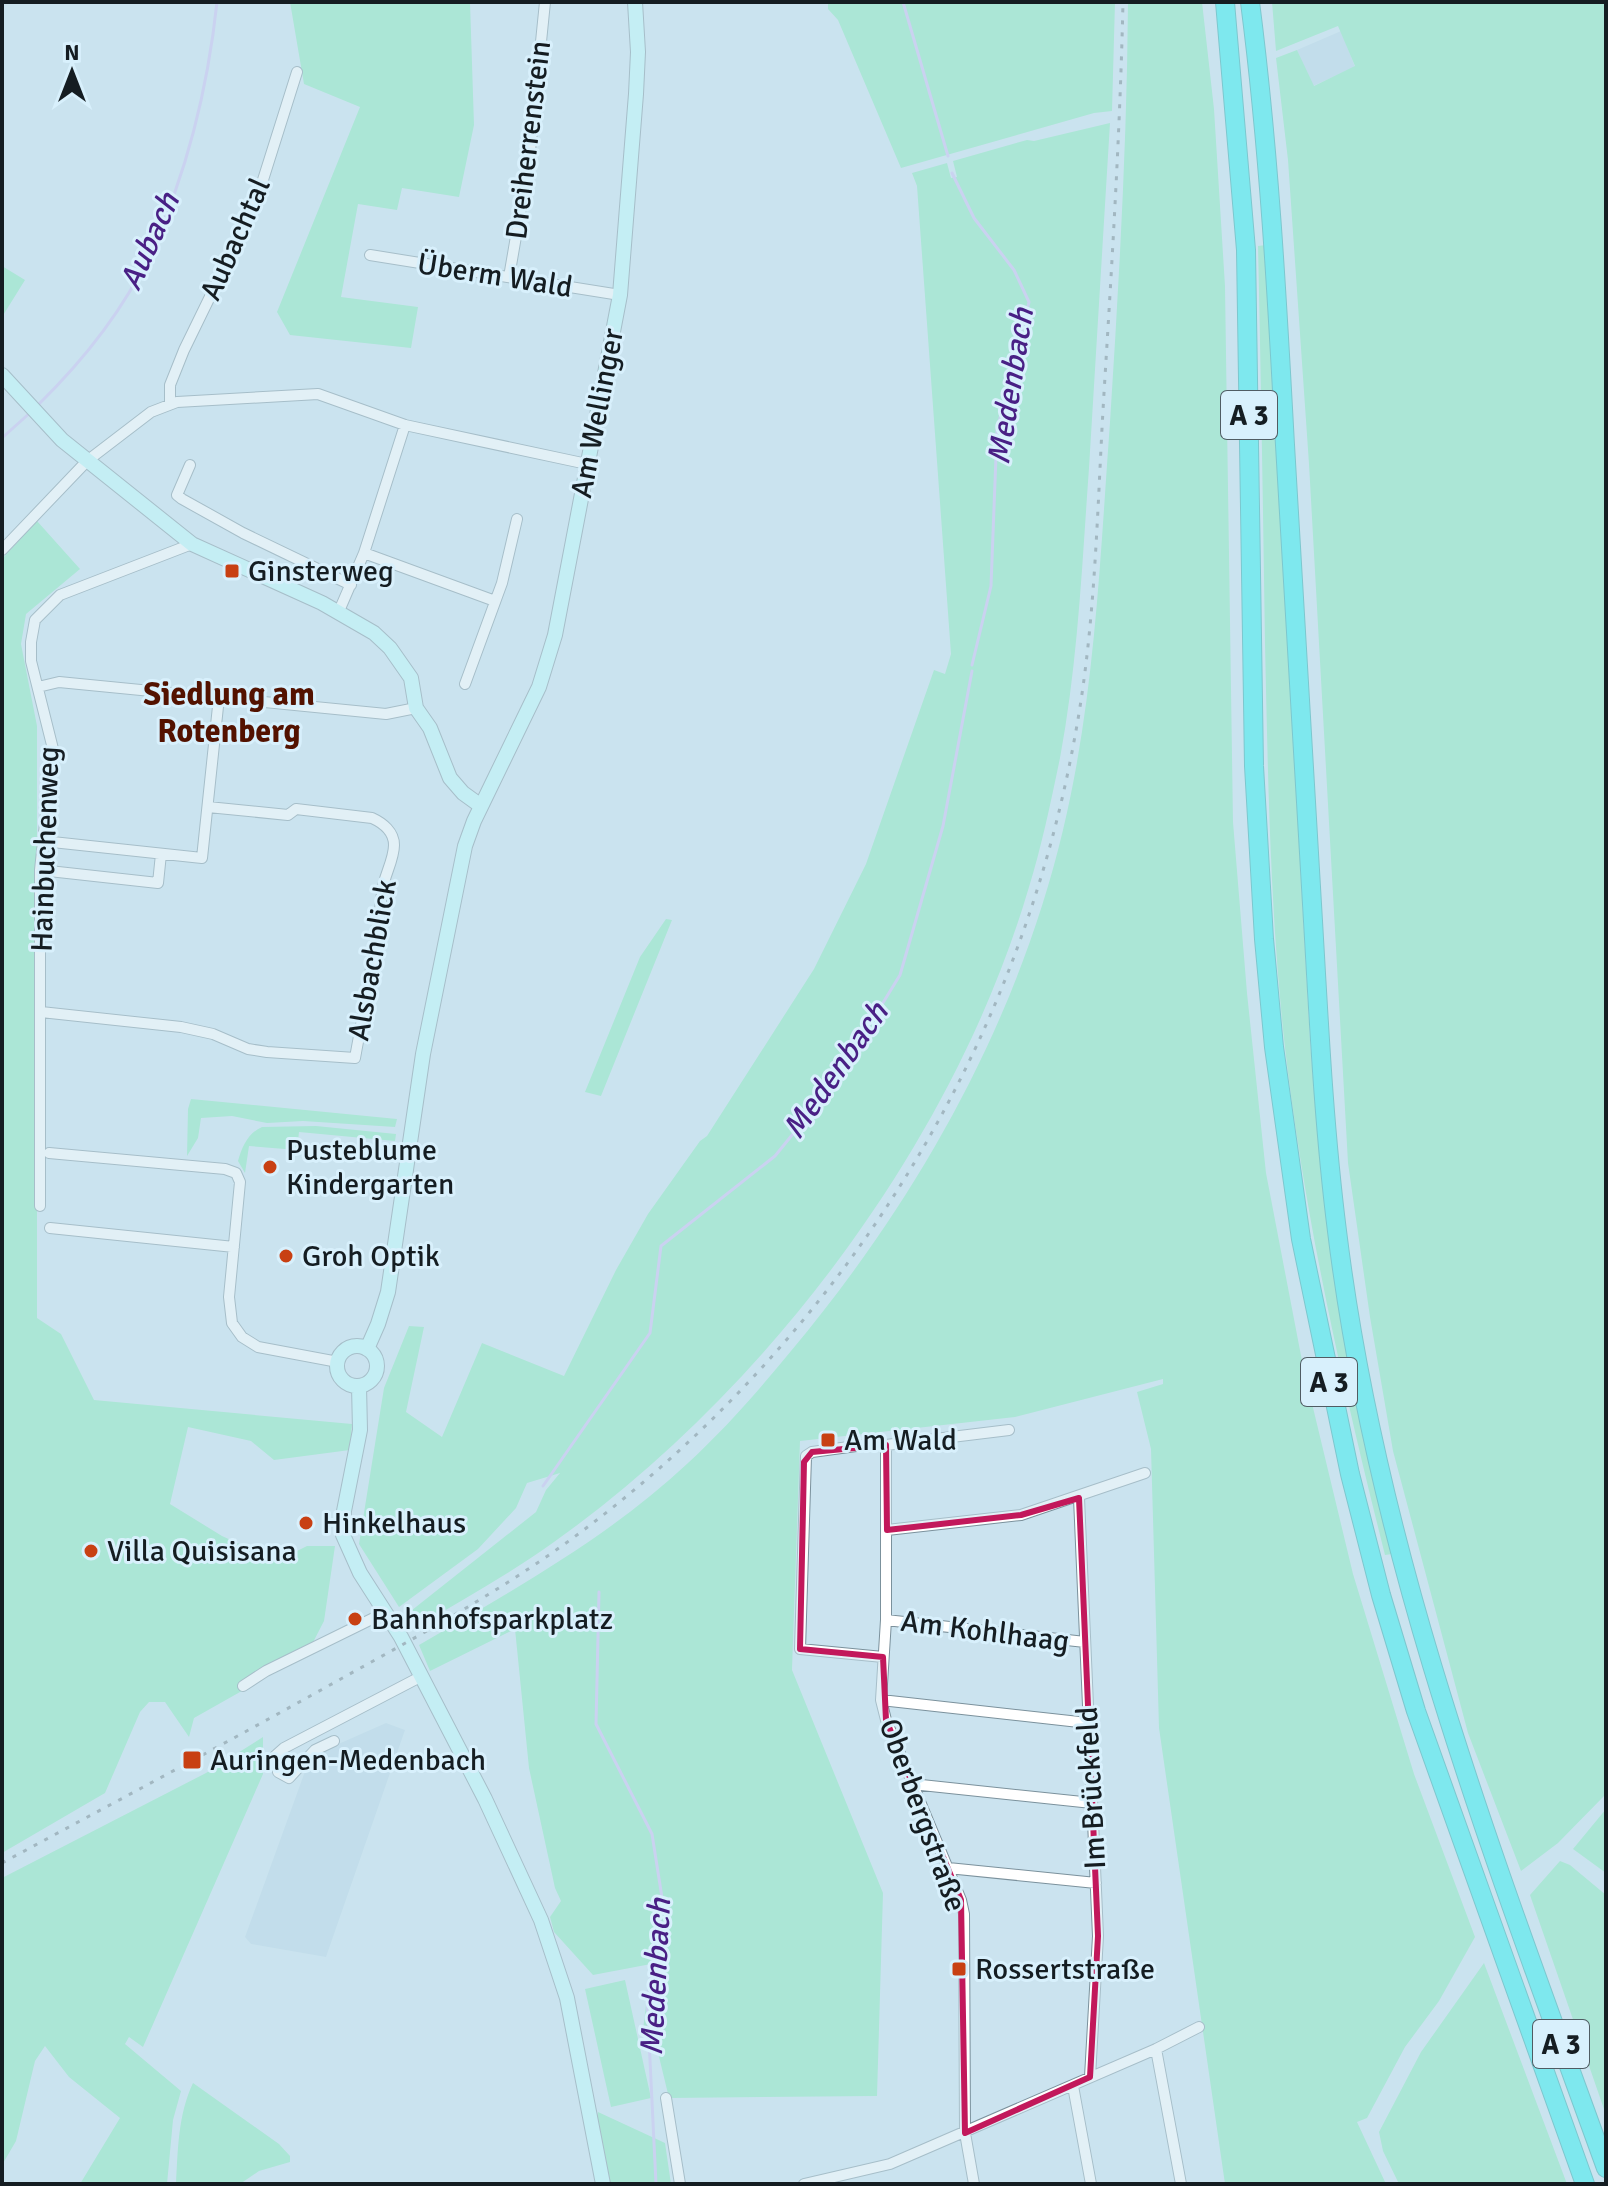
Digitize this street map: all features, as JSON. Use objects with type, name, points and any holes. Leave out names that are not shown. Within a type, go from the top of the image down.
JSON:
[{"type":"highway","name":"A 3","points":[[1225,2],[1246,250],[1257,828],[1264,939],[1286,1140],[1301,1239],[1332,1394],[1362,1520],[1416,1711],[1585,2184]]},
{"type":"highway","name":"A 3","points":[[1250,2],[1269,166],[1320,1042],[1337,1235],[1369,1419],[1406,1581],[1441,1701],[1606,2168]]},
{"type":"main road","name":"Am Wellinger","points":[[367,1349],[388,1292],[423,1054],[465,846],[539,687],[551,648],[620,295],[636,94],[638,52],[635,2]]},
{"type":"main road","points":[[2,375],[31,409],[87,461],[192,544],[339,611],[374,633],[403,663],[411,678],[416,708],[430,728],[450,778],[463,793],[481,806]]},
{"type":"main road","points":[[349,1348],[367,1349],[376,1360],[377,1370],[369,1383],[359,1386],[342,1380],[338,1362],[349,1348]]},
{"type":"main road","points":[[359,1386],[360,1430],[344,1511],[343,1535],[360,1573],[422,1676],[485,1799],[541,1920],[557,1962],[574,2031],[603,2184]]},
{"type":"street","name":"Dreiherrenstein","points":[[509,277],[529,161],[545,2]]},
{"type":"street","name":"Aubachtal","points":[[170,404],[170,385],[184,350],[262,183],[297,72]]},
{"type":"street","name":"Überm Wald","points":[[370,255],[620,295]]},
{"type":"street","points":[[2,550],[87,461],[151,412],[170,404],[318,394],[405,425],[587,464]]},
{"type":"street","points":[[339,611],[364,553],[405,425]]},
{"type":"street","points":[[190,465],[177,495],[182,499],[243,533],[351,585]]},
{"type":"street","points":[[465,684],[495,601],[517,519]]},
{"type":"street","name":"Hainbuchenweg","points":[[40,1206],[40,870],[53,749],[31,661],[35,620],[60,595],[192,544]]},
{"type":"street","points":[[364,553],[495,601]]},
{"type":"street","points":[[38,687],[59,682],[386,714],[416,708]]},
{"type":"street","points":[[43,841],[202,858],[219,697]]},
{"type":"street","name":"Alsbachblick","points":[[41,1012],[181,1027],[213,1034],[248,1049],[267,1052],[355,1058],[381,915],[382,890],[394,844],[391,833],[383,823],[372,818],[296,809],[288,815],[208,807]]},
{"type":"street","points":[[40,870],[158,883],[161,854]]},
{"type":"street","points":[[49,1153],[231,1170],[239,1176],[240,1182],[228,1307],[232,1323],[242,1337],[267,1350],[338,1362]]},
{"type":"street","points":[[50,1228],[234,1247]]},
{"type":"street","points":[[883,1657],[800,1649],[806,1456],[812,1452],[878,1443],[886,1445],[1009,1430]]},
{"type":"street","name":"Oberbergstraße","points":[[886,1445],[886,1620],[881,1700],[886,1720],[964,1914],[965,2133],[974,2184]]},
{"type":"street","points":[[887,1530],[1021,1515],[1079,1498],[1145,1473]]},
{"type":"street","name":"Im Brückfeld","points":[[1079,1498],[1098,1936],[1090,2077]]},
{"type":"street","points":[[243,1686],[266,1671],[386,1612]]},
{"type":"street","name":"Am Kohlhaag","points":[[886,1620],[1085,1642]]},
{"type":"street","points":[[334,1741],[315,1750],[294,1779],[278,1772],[275,1756],[284,1748],[422,1676]]},
{"type":"street","points":[[881,1700],[1088,1723]]},
{"type":"street","points":[[912,1784],[1092,1803]]},
{"type":"street","points":[[948,1868],[1096,1883]]},
{"type":"street","points":[[804,2184],[843,2180],[890,2164],[1073,2086],[1199,2027]]},
{"type":"street","points":[[1156,2049],[1181,2184]]},
{"type":"street","points":[[1073,2086],[1091,2184]]},
{"type":"street","points":[[666,2098],[680,2184]]},
{"type":"highlighted area","points":[[886,1445],[887,1530],[1021,1515],[1079,1498],[1098,1936],[1090,2077],[965,2133],[961,1900],[886,1720],[883,1657],[800,1649],[804,1462],[812,1452]]},
{"type":"shaded area","points":[[1341,31],[1355,67],[1313,86],[1297,50]]},
{"type":"shaded area","points":[[386,1723],[405,1730],[326,1957],[251,1944],[245,1937],[308,1763],[318,1753]]},
{"type":"green space","points":[[290,2],[470,2],[474,125],[459,197],[402,188],[397,210],[358,204],[341,297],[418,307],[411,348],[290,335],[277,312],[360,107],[304,84]]},
{"type":"green space","points":[[828,2],[1115,2],[1112,111],[1094,113],[901,168],[838,20],[828,9]]},
{"type":"green space","points":[[1128,2],[1202,2],[1214,109],[1225,286],[1233,822],[1266,1173],[1303,1366],[1353,1574],[1414,1774],[1475,1937],[1439,2001],[1405,2047],[1367,2118],[1357,2122],[1386,2184],[1225,2184],[1159,1728],[1151,1449],[1137,1392],[1163,1384],[1163,1379],[1015,1417],[800,1441],[792,1670],[883,1893],[877,2096],[669,2098],[654,2036],[643,2030],[651,1964],[593,1975],[554,1932],[550,1917],[561,1901],[555,1888],[529,1768],[515,1629],[430,1671],[419,1645],[593,1539],[657,1490],[728,1423],[791,1351],[881,1233],[921,1170],[990,1040],[1043,902],[1063,830],[1074,780],[1089,678],[1116,317]]},
{"type":"green space","points":[[1272,2],[1606,2],[1606,1794],[1558,1843],[1521,1871],[1468,1733],[1393,1451],[1348,1163],[1309,464],[1288,160],[1276,58],[1297,50],[1314,86],[1355,66],[1338,26],[1276,51]]},
{"type":"green space","points":[[1110,123],[1084,541],[1071,686],[1060,758],[1038,855],[996,982],[954,1075],[903,1165],[844,1252],[779,1335],[708,1411],[633,1481],[537,1554],[411,1630],[402,1618],[536,1512],[546,1490],[560,1473],[527,1483],[516,1508],[478,1549],[399,1607],[359,1544],[384,1388],[409,1326],[424,1327],[406,1412],[442,1437],[482,1343],[564,1376],[616,1270],[648,1214],[700,1141],[707,1136],[814,969],[866,864],[934,670],[945,674],[951,654],[917,186],[912,173],[947,163],[951,178],[957,177],[953,161],[1027,140]],"holes":[[[858,1029],[872,1038],[808,1120],[804,1117],[829,1085]]]},
{"type":"green space","points":[[1266,245],[1316,1114],[1336,1276],[1392,1554],[1385,1555],[1354,1429],[1314,1240],[1293,1112],[1280,998],[1270,846],[1265,644],[1258,246]]},
{"type":"green space","points":[[2,266],[25,280],[2,317]]},
{"type":"green space","points":[[37,521],[80,569],[26,614],[21,644],[37,726],[37,1318],[61,1334],[94,1400],[352,1424],[350,1450],[274,1460],[251,1441],[188,1427],[170,1504],[222,1536],[277,1561],[307,1546],[335,1546],[324,1621],[307,1654],[194,1718],[189,1737],[165,1702],[149,1702],[140,1712],[105,1793],[2,1853],[2,559]]},
{"type":"green space","points":[[666,919],[672,920],[601,1096],[585,1092],[640,957]]},
{"type":"green space","points":[[191,1099],[397,1119],[395,1127],[303,1121],[267,1123],[232,1116],[201,1118],[198,1138],[187,1156]]},
{"type":"green space","points":[[316,1126],[396,1134],[395,1141],[299,1132],[297,1150],[249,1146],[245,1173],[238,1161],[246,1141],[262,1127]]},
{"type":"green space","points":[[263,1737],[263,1774],[143,2047],[129,2037],[125,2044],[181,2091],[173,2120],[167,2184],[80,2184],[120,2118],[69,2077],[45,2046],[35,2061],[16,2141],[2,2165],[2,1878],[206,1773]]},
{"type":"green space","points":[[1606,1809],[1606,1873],[1573,1849]]},
{"type":"green space","points":[[1560,1861],[1570,1865],[1606,1895],[1606,2115],[1530,1895]]},
{"type":"green space","points":[[1484,1963],[1567,2184],[1399,2184],[1383,2151],[1379,2132],[1421,2052]]},
{"type":"green space","points":[[625,1980],[651,2098],[611,2107],[585,1989]]},
{"type":"green space","points":[[193,2083],[279,2144],[290,2156],[290,2162],[259,2171],[240,2184],[176,2184],[182,2120]]},
{"type":"green space","points":[[598,2112],[665,2143],[671,2184],[607,2184]]},
{"type":"waterway","name":"Aubach","points":[[37,406],[102,333],[152,249],[186,159],[202,97],[217,2]]},
{"type":"waterway","name":"Medenbach","points":[[903,2],[948,156]]},
{"type":"waterway","name":"Medenbach","points":[[952,173],[974,218],[1014,270],[1029,302],[997,430],[991,586],[972,665]]},
{"type":"waterway","name":"Aubach","points":[[2,438],[32,411]]},
{"type":"waterway","name":"Medenbach","points":[[543,1486],[650,1333],[661,1246],[775,1156],[832,1086],[900,975],[943,826],[972,671]]},
{"type":"waterway","name":"Medenbach","points":[[599,1592],[596,1724],[652,1834],[663,1904],[647,1998],[656,2184]]},
{"type":"waterway","points":[[2,1653],[2,1674]]},
{"type":"railway","points":[[2,1863],[443,1621],[538,1563],[598,1519],[688,1443],[770,1359],[844,1268],[909,1172],[965,1070],[1012,962],[1049,851],[1075,736],[1095,566],[1123,2]]},
{"type":"place","name":"Ginsterweg","points":[[232,571]]},
{"type":"place","name":"Pusteblume Kindergarten","points":[[270,1167]]},
{"type":"place","name":"Groh Optik","points":[[286,1256]]},
{"type":"place","name":"Am Wald","points":[[828,1440]]},
{"type":"place","name":"Hinkelhaus","points":[[306,1523]]},
{"type":"place","name":"Villa Quisisana","points":[[91,1551]]},
{"type":"place","name":"Bahnhofsparkplatz","points":[[355,1619]]},
{"type":"place","name":"Auringen-Medenbach","points":[[192,1760]]},
{"type":"place","name":"Rossertstraße","points":[[959,1969]]},
{"type":"district","name":"Siedlung am Rotenberg","points":[[229,712]]}]
